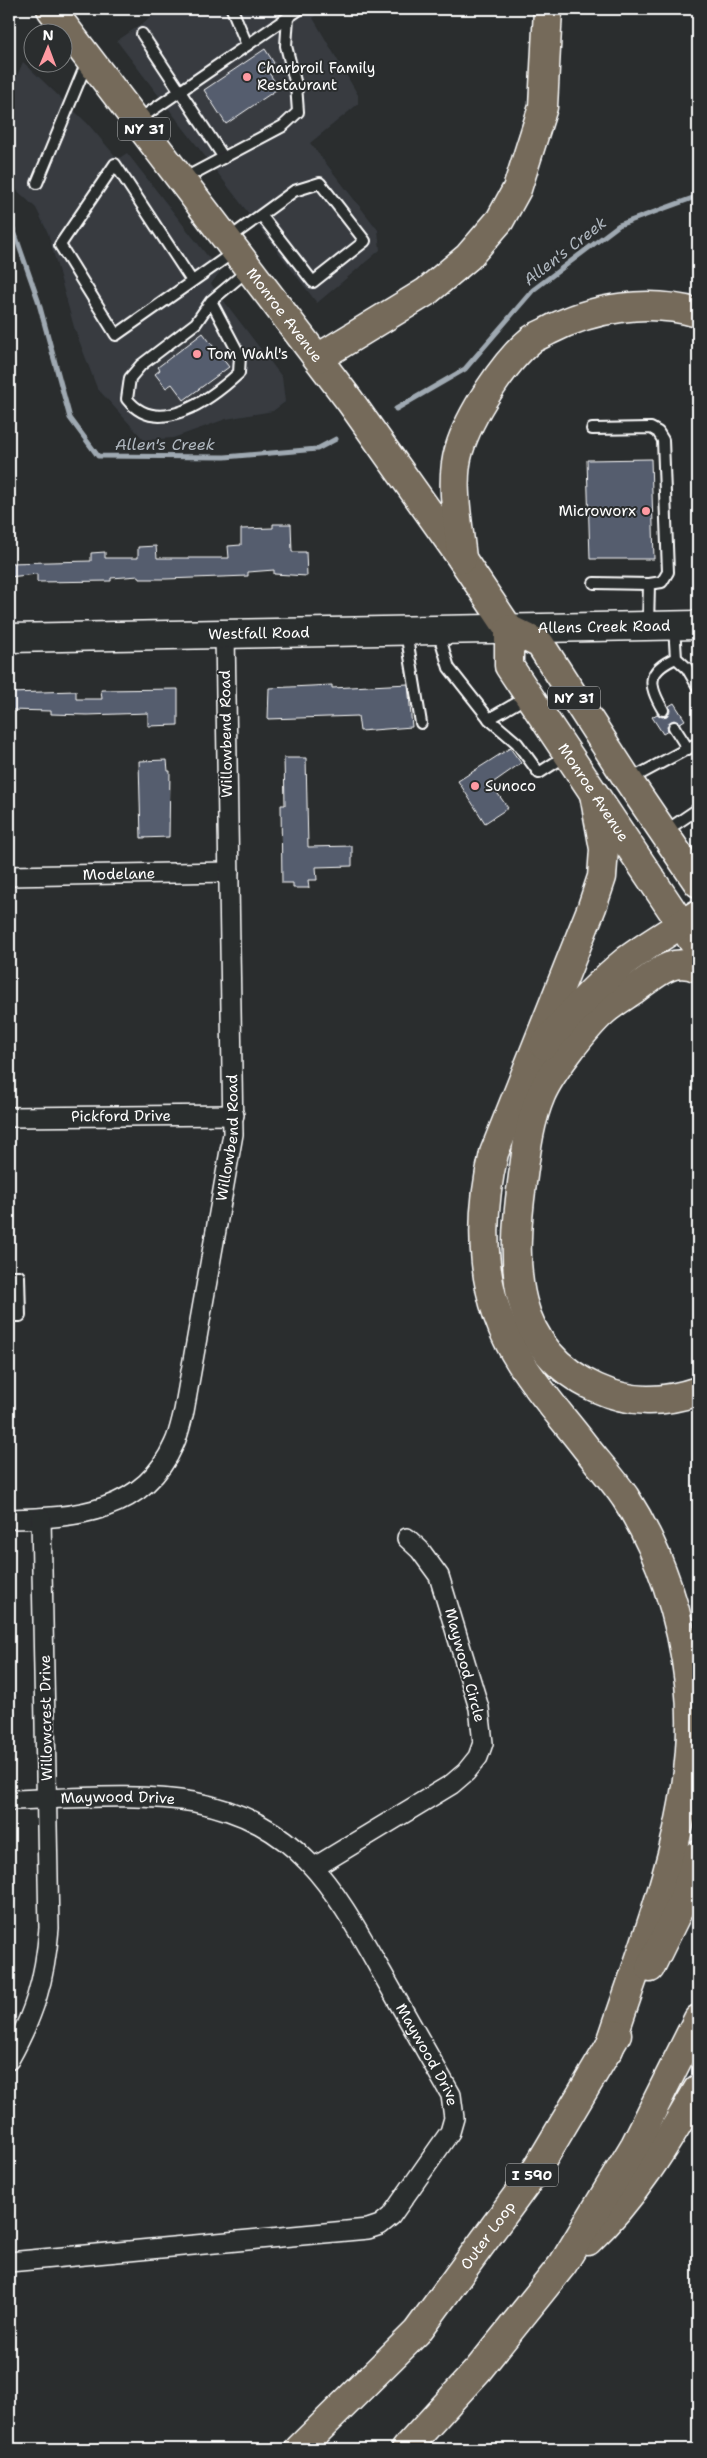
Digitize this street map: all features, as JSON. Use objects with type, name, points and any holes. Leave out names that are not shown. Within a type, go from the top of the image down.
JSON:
[{"type":"main road","name":"Monroe Avenue","points":[[51,9],[183,179],[318,358],[462,559],[509,629],[509,666],[594,794],[690,920],[698,949]]},
{"type":"main road","points":[[318,358],[426,292],[468,257],[500,220],[518,189],[543,107],[548,9]]},
{"type":"main road","points":[[462,559],[455,486],[459,450],[495,380],[531,340],[565,322],[605,310],[648,305],[698,313]]},
{"type":"main road","name":"NY 31","points":[[509,629],[540,644],[628,780],[698,883]]},
{"type":"main road","points":[[594,794],[604,849],[602,878],[592,908],[527,1066],[494,1153],[486,1183],[483,1242],[493,1303],[520,1362],[624,1496],[659,1564],[681,1637],[689,1683],[692,1731],[682,1812],[669,1865],[610,2049]]},
{"type":"main road","points":[[527,1066],[573,1011],[626,961],[690,920]]},
{"type":"main road","points":[[698,968],[690,964],[669,965],[604,1011],[553,1072],[541,1094],[534,1113],[526,1151],[517,1237],[517,1273],[529,1323],[543,1348],[558,1365],[578,1380],[606,1393],[638,1402],[667,1400],[698,1391]]},
{"type":"main road","name":"Outer Loop","points":[[299,2449],[417,2332],[538,2167],[610,2049],[681,1905],[698,1855]]},
{"type":"main road","points":[[406,2449],[478,2370],[563,2264],[635,2145],[698,2019]]},
{"type":"main road","points":[[563,2264],[613,2218],[669,2139],[698,2089]]},
{"type":"street","name":"Allens Creek Road","points":[[509,629],[674,626]]},
{"type":"street","name":"Westfall Road","points":[[9,638],[509,629]]},
{"type":"street","name":"Willowbend Road","points":[[9,1519],[70,1517],[90,1512],[127,1497],[144,1485],[158,1471],[174,1443],[184,1411],[226,1178],[234,1115],[225,634]]},
{"type":"street","name":"Modelane","points":[[9,876],[228,872]]},
{"type":"street","name":"Pickford Drive","points":[[9,1117],[234,1115]]},
{"type":"street","name":"Willowcrest Drive","points":[[9,2060],[33,2012],[47,1958],[49,1928],[41,1518]]},
{"type":"street","name":"Maywood Circle","points":[[315,1867],[452,1784],[466,1772],[478,1757],[483,1743],[480,1708],[444,1587],[434,1566],[407,1538]]},
{"type":"street","name":"Maywood Drive","points":[[9,1800],[129,1798],[195,1802],[220,1809],[262,1826],[289,1844],[315,1867],[340,1900],[451,2095],[455,2109],[450,2132],[391,2216],[380,2225],[354,2232],[9,2262]]},
{"type":"lane","points":[[232,9],[247,45]]},
{"type":"lane","points":[[137,121],[300,9]]},
{"type":"lane","points":[[183,179],[283,126],[298,112],[296,84],[286,46],[288,17]]},
{"type":"lane","points":[[142,34],[181,90],[224,158]]},
{"type":"lane","points":[[37,183],[88,57]]},
{"type":"lane","points":[[192,281],[115,164],[60,244],[116,335],[192,281],[238,252]]},
{"type":"lane","points":[[211,300],[240,356],[239,373],[220,390],[190,410],[153,415],[135,409],[127,398],[130,378],[141,365],[196,324],[261,215],[294,191],[320,183],[365,241],[313,282],[261,215]]},
{"type":"lane","points":[[592,429],[651,428],[658,432],[663,440],[668,572],[662,582],[649,584],[594,583]]},
{"type":"lane","points":[[649,584],[674,626],[676,658],[687,668],[698,687]]},
{"type":"lane","points":[[438,630],[449,668],[489,719],[517,743],[539,773],[568,754]]},
{"type":"lane","points":[[406,631],[421,723]]},
{"type":"lane","points":[[663,710],[652,690],[652,680],[655,671],[663,663],[676,658]]},
{"type":"lane","points":[[489,719],[530,695]]},
{"type":"lane","points":[[674,727],[688,749]]},
{"type":"lane","points":[[628,780],[698,743]]},
{"type":"lane","points":[[663,832],[698,809]]},
{"type":"lane","points":[[9,1276],[19,1276],[20,1316],[9,1316]]},
{"type":"shaded area","points":[[163,9],[321,9],[313,18],[358,95],[358,104],[310,143],[378,230],[380,250],[317,303],[117,41]]},
{"type":"shaded area","points":[[22,64],[22,72],[33,72],[87,123],[118,159],[127,153],[220,272],[211,284],[282,377],[285,402],[273,411],[226,419],[173,438],[144,440],[97,388],[74,327],[48,233],[36,208],[9,183],[9,94]]},
{"type":"building","name":"Charbroil Family Restaurant","points":[[265,49],[274,63],[265,67],[279,88],[226,124],[204,90]]},
{"type":"building","name":"Tom Wahl's","points":[[203,333],[229,367],[184,400],[172,384],[166,388],[155,374],[160,370],[158,367]]},
{"type":"building","points":[[651,459],[654,559],[590,559],[587,460]]},
{"type":"building","points":[[273,524],[291,524],[292,552],[306,552],[307,576],[274,574],[274,570],[248,572],[248,576],[140,579],[139,576],[111,578],[111,581],[37,582],[37,574],[9,577],[9,563],[91,561],[91,553],[105,552],[105,558],[138,558],[138,547],[156,546],[157,558],[229,558],[228,546],[241,545],[241,529],[273,528]]},
{"type":"building","points":[[408,684],[412,727],[360,731],[358,716],[268,719],[269,688],[332,685],[332,688]]},
{"type":"building","points":[[178,689],[178,725],[148,726],[148,713],[87,715],[51,714],[51,711],[9,710],[9,693],[76,691],[76,699],[102,699],[101,690]]},
{"type":"building","points":[[674,703],[685,720],[680,723],[674,720],[670,722],[667,727],[668,731],[663,734],[652,717],[657,714],[662,717],[667,716],[670,711],[669,706]]},
{"type":"building","name":"Sunoco","points":[[510,748],[521,763],[491,784],[508,808],[485,823],[458,781]]},
{"type":"building","points":[[284,758],[306,758],[308,847],[352,846],[352,866],[316,867],[317,880],[308,880],[309,888],[293,888],[293,883],[282,883],[281,805],[285,805]]},
{"type":"building","points":[[167,760],[168,771],[170,771],[169,837],[141,838],[139,761]]},
{"type":"waterway","name":"Allen's Creek","points":[[396,409],[465,369],[533,290],[619,225],[698,196]]},
{"type":"waterway","name":"Allen's Creek","points":[[9,217],[38,300],[70,418],[98,456],[225,457],[317,449],[336,439]]},
{"type":"place","name":"Charbroil Family Restaurant","points":[[247,77]]},
{"type":"place","name":"Tom Wahl's","points":[[197,354]]},
{"type":"place","name":"Microworx","points":[[646,511]]},
{"type":"place","name":"Sunoco","points":[[475,786]]}]
